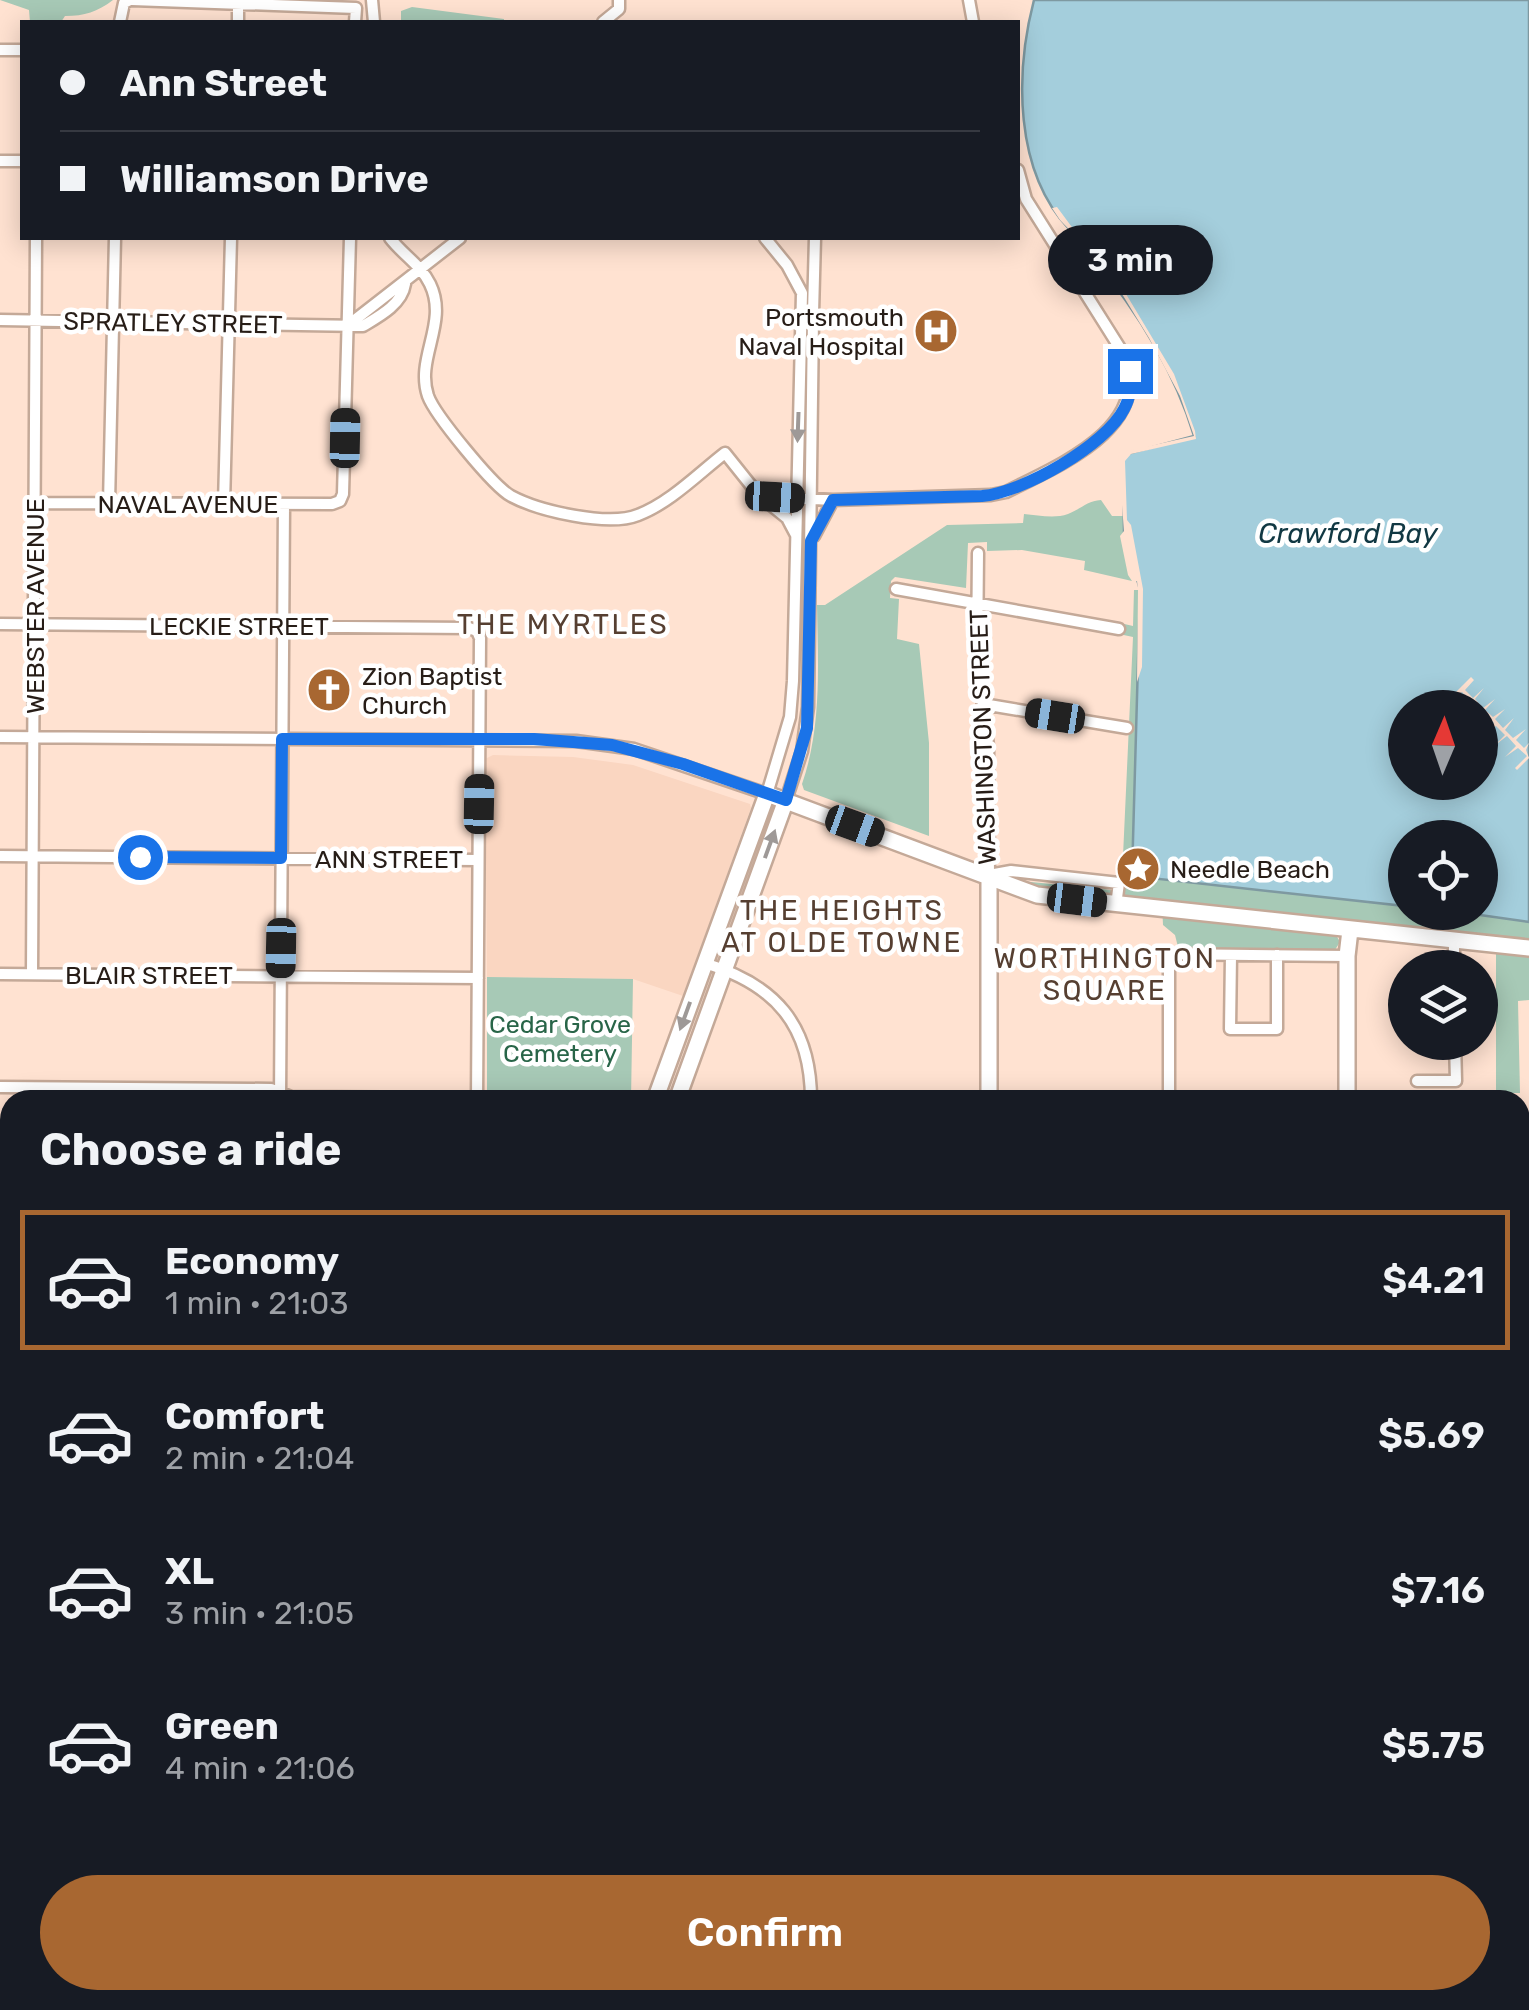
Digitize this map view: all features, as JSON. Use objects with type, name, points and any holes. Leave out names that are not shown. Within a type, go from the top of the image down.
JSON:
[{"type":"main road","points":[[659,1090],[767,794],[1038,895],[1529,950]]},
{"type":"main road","points":[[680,1090],[786,800]]},
{"type":"main road","name":"WASHINGTON STREET","points":[[989,875],[989,1090]]},
{"type":"main road","points":[[1347,1090],[1350,930]]},
{"type":"street","points":[[120,20],[124,2],[131,0],[356,8],[355,20]]},
{"type":"street","points":[[605,20],[619,9],[619,0]]},
{"type":"street","points":[[756,493],[833,500],[1003,493],[1075,456],[1102,435],[1123,411],[1130,388],[1127,363],[1026,199],[1020,177]]},
{"type":"street","name":"WEBSTER AVENUE","points":[[32,974],[36,240]]},
{"type":"street","points":[[110,503],[115,240]]},
{"type":"street","points":[[224,504],[232,240]]},
{"type":"street","points":[[350,240],[346,327],[363,326],[391,308],[404,294],[405,284],[458,240]]},
{"type":"street","points":[[392,240],[429,280],[438,308],[425,374],[426,391],[438,414],[510,495],[544,508],[595,518],[626,518],[659,504],[725,453],[756,493],[787,518],[798,539]]},
{"type":"street","points":[[0,737],[576,741],[634,749],[767,794],[790,718],[802,293],[766,240]]},
{"type":"street","points":[[786,800],[807,728],[815,240]]},
{"type":"street","name":"SPRATLEY STREET","points":[[0,320],[346,327]]},
{"type":"street","name":"NAVAL AVENUE","points":[[35,503],[340,501],[344,475],[346,327]]},
{"type":"street","points":[[811,541],[833,500]]},
{"type":"street","points":[[280,1090],[284,504]]},
{"type":"street","name":"WASHINGTON STREET","points":[[978,553],[977,658],[988,746],[989,875]]},
{"type":"street","points":[[896,589],[1120,629]]},
{"type":"street","name":"LECKIE STREET","points":[[0,624],[469,628],[477,631],[480,638],[479,739]]},
{"type":"street","points":[[983,704],[1127,728]]},
{"type":"street","points":[[477,1090],[479,739]]},
{"type":"street","name":"ANN STREET","points":[[0,856],[478,860]]},
{"type":"street","points":[[1454,941],[1454,950]]},
{"type":"street","points":[[1169,1090],[1169,954],[1347,956]]},
{"type":"street","points":[[1231,956],[1230,1029],[1276,1029],[1277,955]]},
{"type":"street","points":[[704,963],[724,969],[765,992],[790,1018],[809,1060],[810,1090]]},
{"type":"street","name":"BLAIR STREET","points":[[0,974],[478,978]]},
{"type":"street","points":[[1417,1082],[1456,1081],[1456,1060]]},
{"type":"street","points":[[0,1087],[271,1090]]},
{"type":"street","points":[[0,2010],[146,2010]]},
{"type":"street","points":[[923,2010],[1001,2010]]},
{"type":"shaded area","points":[[493,755],[573,757],[633,765],[750,804],[683,996],[633,979],[487,977],[485,759]]},
{"type":"green space","points":[[0,0],[113,0],[102,8],[65,16],[62,20],[30,20],[29,10]]},
{"type":"green space","points":[[412,7],[504,20],[401,20],[401,11]]},
{"type":"green space","points":[[1101,500],[1112,516],[1126,516],[1132,581],[1084,570],[1085,561],[1022,550],[987,551],[987,542],[968,543],[966,588],[895,577],[891,581],[890,598],[899,599],[897,639],[919,644],[929,743],[929,836],[804,790],[817,696],[817,605],[825,605],[947,525],[1023,523],[1024,514],[1063,515]]},
{"type":"green space","points":[[1134,590],[1140,590],[1132,876],[1388,904],[1388,930],[1498,930],[1498,917],[1529,922],[1529,943],[1336,935],[1340,942],[1331,956],[1179,951],[1175,935],[1163,925],[1162,904],[1065,894],[1021,881],[1112,890],[1129,878],[1122,878],[1133,637],[1119,634],[1120,623],[1133,626]]},
{"type":"green space","points":[[1498,951],[1529,957],[1529,1000],[1518,1001],[1520,1090],[1496,1090]]},
{"type":"green space","name":"Cedar Grove Cemetery","points":[[487,977],[633,979],[631,1090],[487,1090]]},
{"type":"water","name":"Crawford Bay","points":[[1034,0],[1529,0],[1529,922],[1498,918],[1498,820],[1388,820],[1388,904],[1132,876],[1140,590],[1124,532],[1123,455],[1194,436],[1176,387],[1151,340],[1090,254],[1091,248],[1079,241],[1051,206],[1038,179],[1024,120],[1024,58]]},
{"type":"pier","points":[[1057,207],[1080,238],[1094,244],[1097,255],[1126,294],[1174,374],[1195,431],[1196,439],[1131,454],[1125,461],[1127,520],[1143,589],[1142,667],[1137,682],[1138,590],[1137,581],[1128,575],[1120,536],[1124,531],[1118,453],[1194,436],[1180,396],[1149,338],[1119,289],[1090,254],[1091,248],[1085,246],[1052,208]]},
{"type":"pier","points":[[1471,677],[1474,680],[1465,690],[1458,690]]},
{"type":"pier","points":[[1514,718],[1505,730],[1513,738],[1526,729],[1516,740],[1524,748],[1529,743],[1529,758],[1517,770],[1527,756],[1518,748],[1505,757],[1516,746],[1507,736],[1498,743],[1505,735],[1498,722],[1503,728]]},
{"type":"place","name":"Portsmouth Naval Hospital","points":[[936,331]]},
{"type":"place","name":"Zion Baptist Church","points":[[329,690]]},
{"type":"place","name":"Needle Beach","points":[[1138,869]]},
{"type":"district","name":"THE MYRTLES","points":[[563,624]]},
{"type":"district","name":"THE HEIGHTS AT OLDE TOWNE","points":[[842,926]]},
{"type":"district","name":"WORTHINGTON SQUARE","points":[[1105,974]]},
{"type":"route","points":[[140,857],[281,858],[282,739],[534,739],[612,745],[683,764],[786,800],[807,728],[811,541],[833,500],[1006,492],[1075,456],[1102,435],[1123,411],[1129,396],[1130,371]]}]
